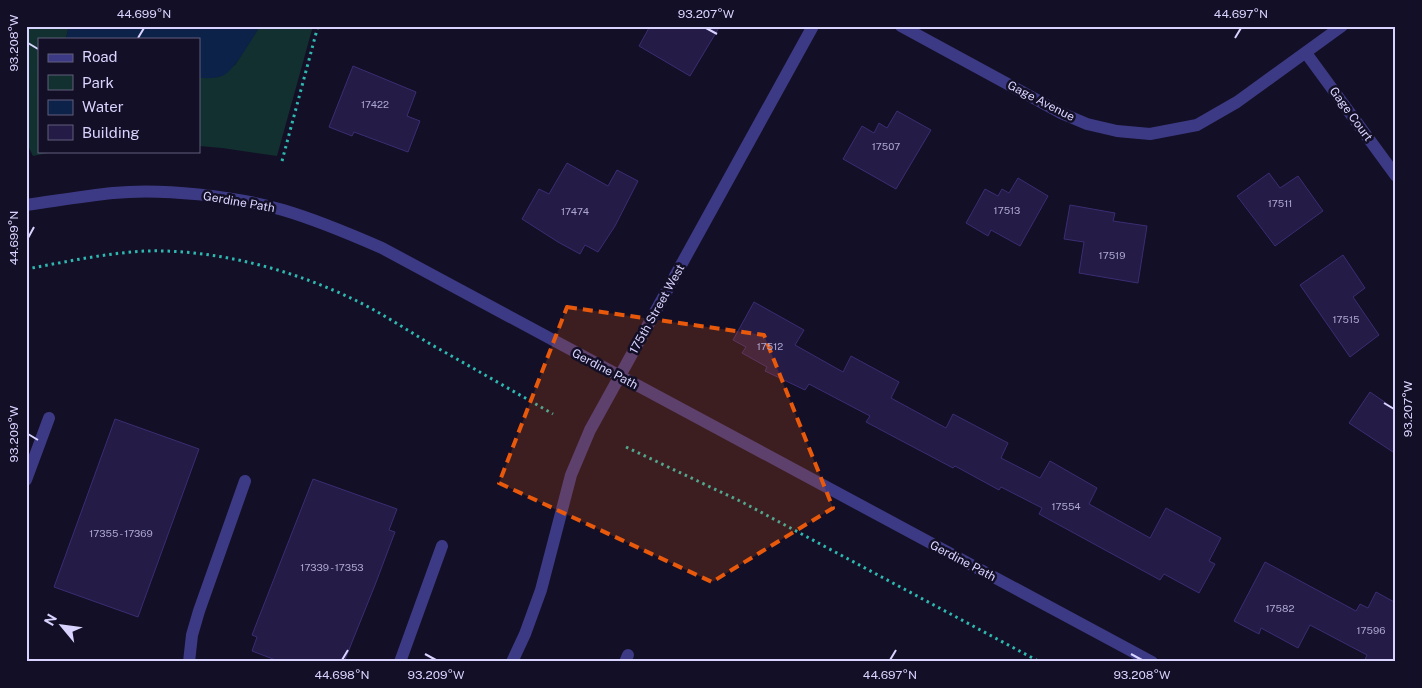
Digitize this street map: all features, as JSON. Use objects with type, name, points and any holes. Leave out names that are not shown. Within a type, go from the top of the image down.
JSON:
[{"type":"street","name":"175th Street West","points":[[512,662],[526,634],[571,475],[590,430],[813,26]]},
{"type":"street","name":"Gage Avenue","points":[[902,26],[1061,113],[1094,126],[1117,131],[1150,134],[1198,125],[1237,102],[1342,26]]},
{"type":"street","name":"Gage Court","points":[[1306,52],[1396,176]]},
{"type":"street","name":"Gerdine Path","points":[[26,205],[114,193],[173,193],[228,199],[282,210],[340,230],[382,248],[1152,662]]},
{"type":"street","points":[[26,480],[49,418]]},
{"type":"street","points":[[189,662],[192,635],[199,611],[245,481]]},
{"type":"street","points":[[400,662],[442,546]]},
{"type":"path","points":[[282,161],[318,26]]},
{"type":"path","points":[[26,269],[107,254],[147,251],[196,254],[282,271],[322,285],[358,302],[553,414]]},
{"type":"path","points":[[626,447],[742,502],[1040,662]]},
{"type":"highlighted area","points":[[567,307],[764,335],[833,508],[712,582],[499,483]]},
{"type":"green space","points":[[27,26],[69,26],[66,38],[38,38],[38,152],[53,152],[33,156],[26,142]]},
{"type":"green space","points":[[260,26],[313,26],[277,156],[200,146],[200,78],[208,78],[235,65]]},
{"type":"water","points":[[69,26],[260,26],[232,68],[227,73],[216,78],[200,78],[200,38],[66,38]]},
{"type":"building","points":[[650,26],[720,26],[690,76],[639,46]]},
{"type":"building","points":[[353,66],[416,92],[407,116],[420,121],[408,152],[354,132],[352,136],[329,127]]},
{"type":"building","points":[[897,111],[931,130],[896,189],[843,159],[862,126],[874,133],[879,123],[887,128]]},
{"type":"building","points":[[567,163],[608,186],[617,170],[638,181],[615,226],[598,252],[585,245],[580,254],[522,219],[539,189],[549,194]]},
{"type":"building","points":[[1269,173],[1280,188],[1298,176],[1323,211],[1275,246],[1237,196]]},
{"type":"building","points":[[1018,178],[1048,196],[1020,246],[991,230],[988,236],[966,223],[985,189],[998,196],[1002,189],[1009,193]]},
{"type":"building","points":[[1070,205],[1115,213],[1113,221],[1147,226],[1138,283],[1079,273],[1084,242],[1064,239]]},
{"type":"building","points":[[1343,255],[1365,288],[1353,297],[1379,335],[1350,357],[1300,285]]},
{"type":"building","points":[[754,302],[804,330],[795,345],[843,372],[851,356],[899,382],[891,398],[946,428],[953,414],[1008,443],[1001,458],[1040,478],[1050,461],[1097,488],[1089,504],[1150,538],[1166,508],[1221,538],[1209,561],[1215,564],[1199,593],[1164,574],[1160,580],[1039,514],[1042,508],[1001,487],[999,490],[955,466],[953,468],[866,422],[870,416],[809,384],[805,390],[765,371],[767,367],[742,353],[746,347],[733,340]]},
{"type":"building","points":[[1370,392],[1396,410],[1396,454],[1349,423]]},
{"type":"building","points":[[115,419],[199,449],[138,617],[54,587]]},
{"type":"building","points":[[313,479],[397,509],[389,530],[395,532],[344,662],[281,662],[252,651],[257,637],[252,635]]},
{"type":"building","points":[[1265,562],[1356,611],[1360,604],[1368,608],[1376,592],[1396,603],[1396,662],[1364,662],[1367,655],[1310,625],[1298,648],[1261,628],[1259,634],[1234,621]]}]
